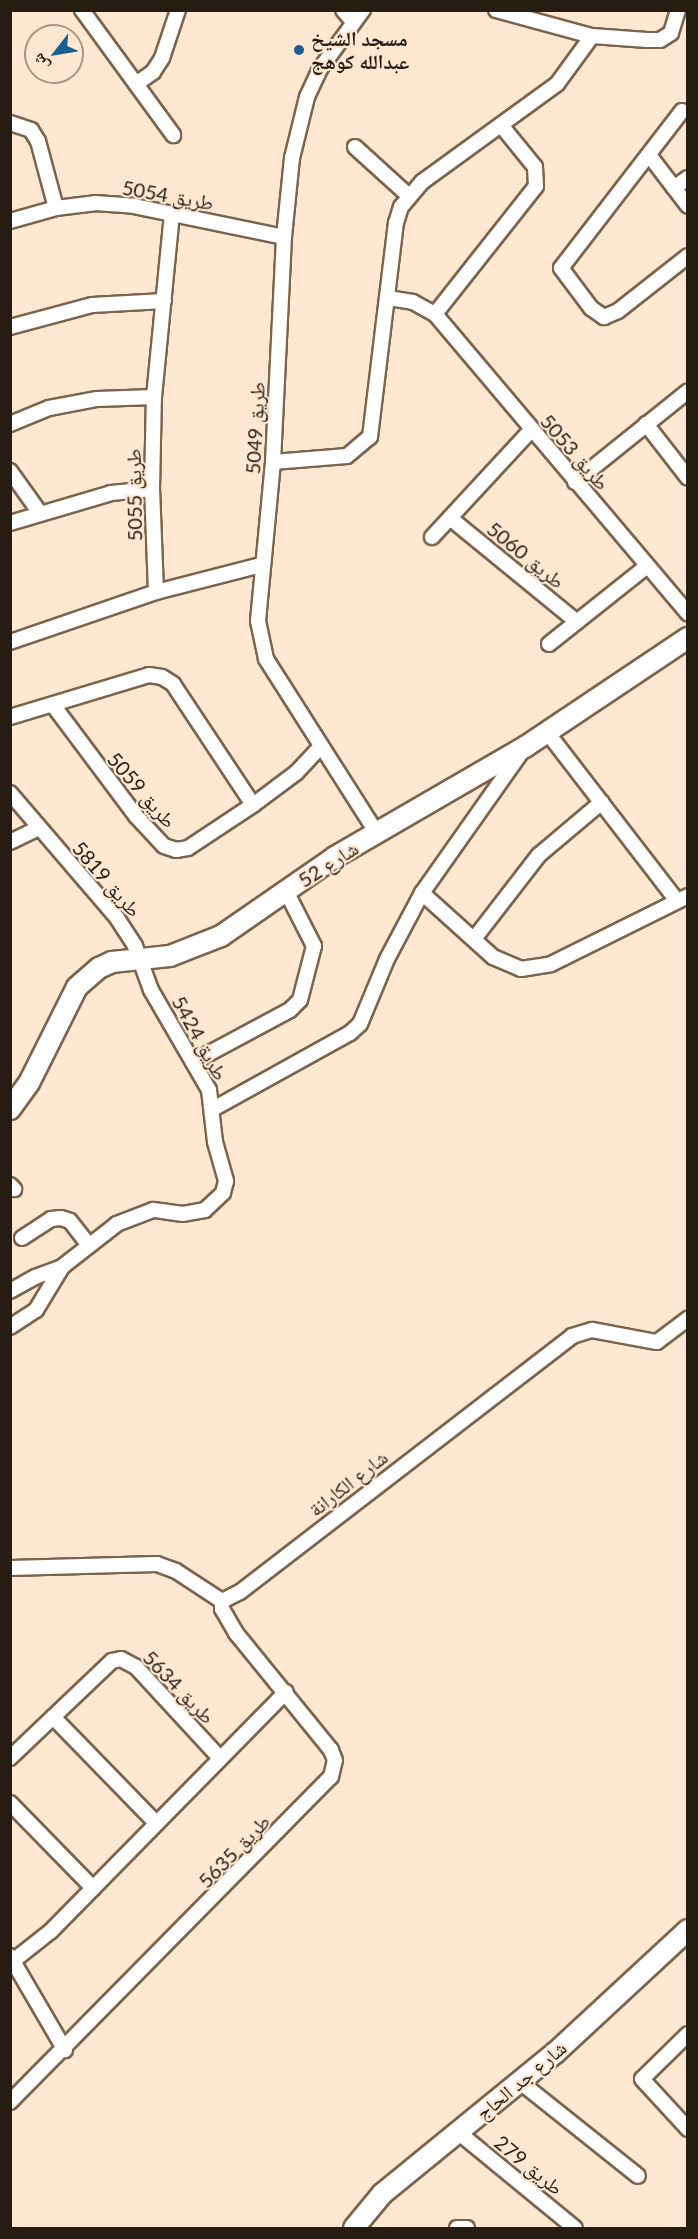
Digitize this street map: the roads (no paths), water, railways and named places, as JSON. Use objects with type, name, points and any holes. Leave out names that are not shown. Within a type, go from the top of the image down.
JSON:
[{"type":"street","points":[[82,10],[173,135]]},
{"type":"street","points":[[136,84],[153,72],[162,58],[178,10]]},
{"type":"street","points":[[343,10],[353,22]]},
{"type":"street","name":"طريق 5049","points":[[363,10],[320,69],[307,97],[291,158],[284,237],[273,462],[261,565],[258,621],[261,648],[377,832]]},
{"type":"street","points":[[496,10],[592,36],[660,40],[671,33],[678,10]]},
{"type":"street","points":[[273,462],[347,456],[370,437],[396,223],[408,195],[557,84],[592,36]]},
{"type":"street","points":[[682,111],[563,262],[562,273],[597,314],[612,316],[687,256]]},
{"type":"street","points":[[10,123],[31,130],[38,141],[56,208]]},
{"type":"street","points":[[435,314],[536,186],[535,167],[501,125]]},
{"type":"street","points":[[354,147],[408,195]]},
{"type":"street","points":[[649,155],[687,206]]},
{"type":"street","points":[[674,188],[687,178]]},
{"type":"street","name":"طريق 5054","points":[[10,221],[56,208],[95,203],[134,206],[284,237]]},
{"type":"street","name":"طريق 5055","points":[[156,592],[152,489],[154,397],[172,214]]},
{"type":"street","name":"طريق 5053","points":[[388,298],[413,302],[435,314],[687,613]]},
{"type":"street","points":[[10,327],[92,305],[164,301]]},
{"type":"street","points":[[575,482],[687,391]]},
{"type":"street","points":[[10,424],[49,408],[96,399],[154,397]]},
{"type":"street","points":[[646,424],[687,478]]},
{"type":"street","points":[[432,537],[531,430]]},
{"type":"street","points":[[10,471],[40,513]]},
{"type":"street","points":[[10,523],[111,493],[152,489]]},
{"type":"street","name":"طريق 5060","points":[[450,518],[577,622]]},
{"type":"street","points":[[10,642],[156,592],[261,565]]},
{"type":"street","points":[[549,644],[647,566]]},
{"type":"street","name":"شارع 52","points":[[10,1108],[29,1083],[77,987],[99,968],[140,959],[170,956],[221,936],[377,832],[525,747],[687,638]]},
{"type":"street","points":[[10,717],[149,675],[162,677],[173,684],[252,805]]},
{"type":"street","name":"طريق 5059","points":[[53,705],[96,767],[164,846],[188,848],[296,773],[321,746]]},
{"type":"street","points":[[422,893],[506,965],[536,969],[682,898],[547,732]]},
{"type":"street","points":[[213,1109],[350,1034],[360,1024],[387,959],[422,893],[525,747]]},
{"type":"street","name":"طريق 5819","points":[[10,793],[38,829],[117,918],[140,959]]},
{"type":"street","points":[[474,939],[539,855],[602,802]]},
{"type":"street","points":[[10,842],[38,829]]},
{"type":"street","points":[[193,1062],[290,1010],[300,1000],[314,946],[286,891]]},
{"type":"street","name":"طريق 5424","points":[[10,1327],[36,1310],[62,1267],[88,1244],[140,1213],[194,1213],[215,1203],[226,1181],[213,1132],[213,1109],[209,1090],[151,990],[140,959]]},
{"type":"street","points":[[22,1238],[51,1219],[61,1218],[70,1221],[88,1244]]},
{"type":"street","points":[[10,1291],[35,1276],[62,1267]]},
{"type":"street","name":"شارع الكارانة","points":[[222,1601],[240,1592],[572,1336],[592,1330],[657,1342],[687,1319]]},
{"type":"street","points":[[10,1568],[157,1564],[176,1571],[222,1601]]},
{"type":"street","name":"طريق 5635","points":[[10,2102],[65,2050],[331,1777],[334,1760],[331,1750],[236,1633],[222,1610],[222,1601]]},
{"type":"street","name":"طريق 5634","points":[[10,1758],[112,1661],[121,1659],[136,1667],[220,1758]]},
{"type":"street","points":[[65,2050],[12,1958],[42,1939],[286,1692]]},
{"type":"street","points":[[54,1717],[156,1823]]},
{"type":"street","points":[[10,1803],[93,1888]]},
{"type":"street","name":"شارع جد الحاج","points":[[354,2229],[382,2194],[555,2054],[687,1930]]},
{"type":"street","points":[[687,2034],[642,2079],[687,2129]]},
{"type":"street","points":[[519,2081],[638,2176]]},
{"type":"street","name":"طريق 279","points":[[458,2132],[576,2229]]},
{"type":"street","points":[[457,2229],[467,2229]]},
{"type":"place","name":"مسجد الشيخ عبدالله كوهج","points":[[299,50]]}]
